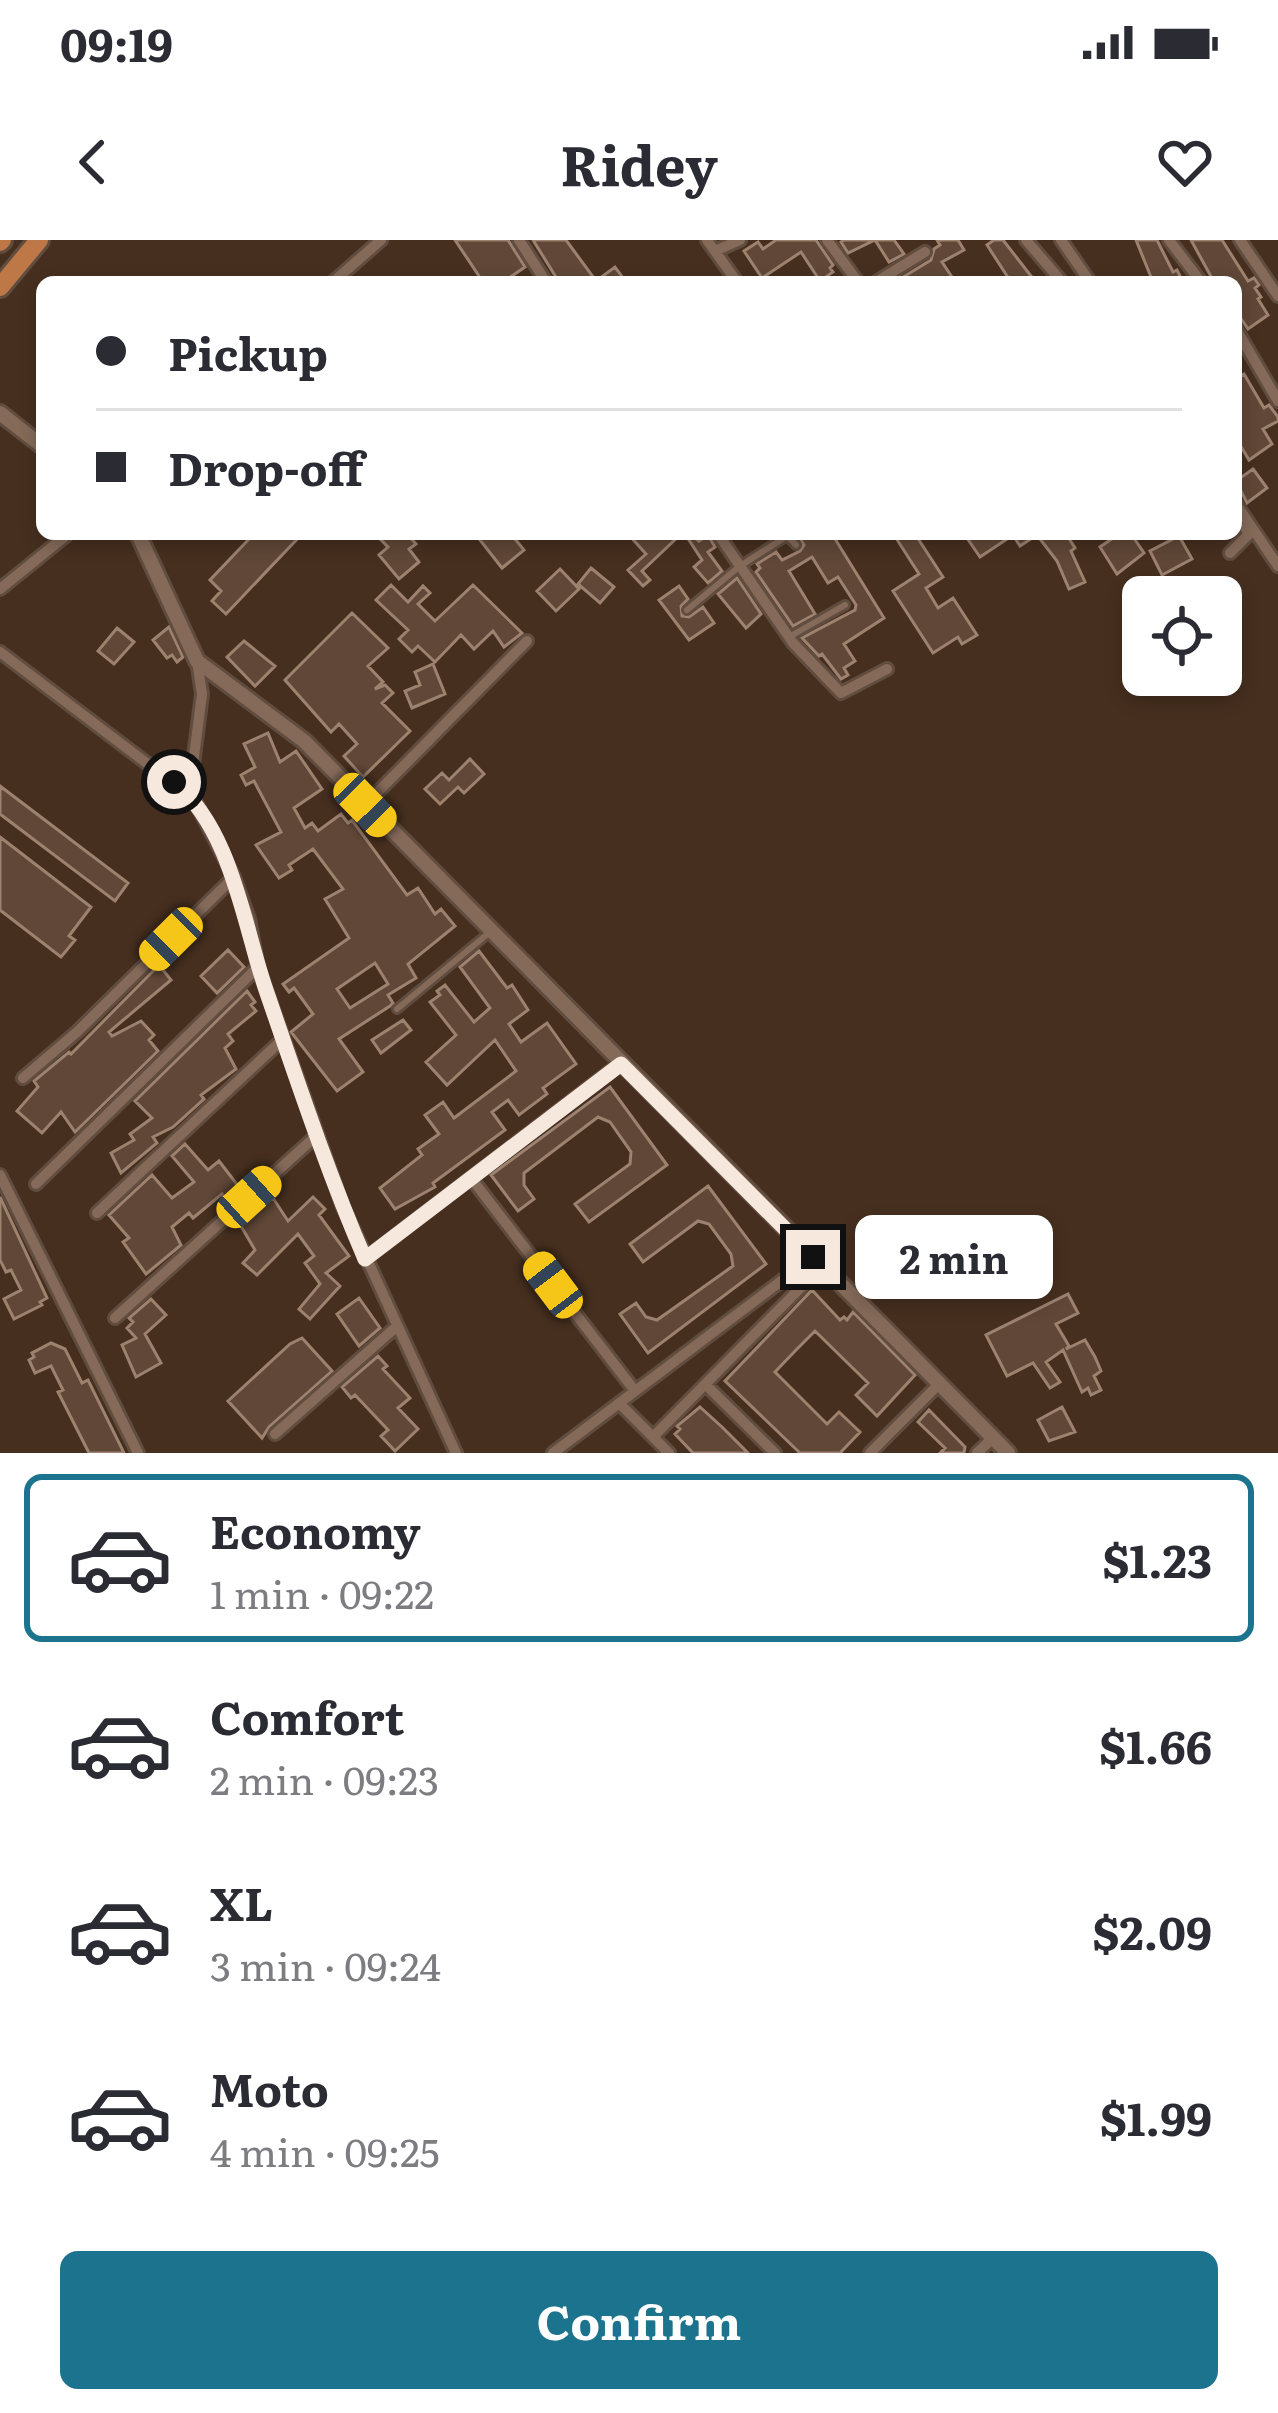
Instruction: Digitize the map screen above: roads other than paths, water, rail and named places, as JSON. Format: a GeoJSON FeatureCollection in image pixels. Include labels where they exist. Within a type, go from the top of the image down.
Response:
{"type":"FeatureCollection","features":[{"type":"Feature","properties":{"kind":"highway"},"geometry":{"type":"LineString","coordinates":[[0,287],[39,240]]}},
{"type":"Feature","properties":{"kind":"street"},"geometry":{"type":"LineString","coordinates":[[340,276],[382,240]]}},
{"type":"Feature","properties":{"kind":"street"},"geometry":{"type":"LineString","coordinates":[[519,240],[537,276]]}},
{"type":"Feature","properties":{"kind":"street"},"geometry":{"type":"LineString","coordinates":[[732,276],[711,246],[740,240]]}},
{"type":"Feature","properties":{"kind":"street"},"geometry":{"type":"LineString","coordinates":[[827,240],[854,276]]}},
{"type":"Feature","properties":{"kind":"street"},"geometry":{"type":"LineString","coordinates":[[1026,240],[1057,276]]}},
{"type":"Feature","properties":{"kind":"street"},"geometry":{"type":"LineString","coordinates":[[1061,240],[1086,276]]}},
{"type":"Feature","properties":{"kind":"street"},"geometry":{"type":"LineString","coordinates":[[1169,240],[1196,276]]}},
{"type":"Feature","properties":{"kind":"street"},"geometry":{"type":"LineString","coordinates":[[1240,240],[1278,296]]}},
{"type":"Feature","properties":{"kind":"street"},"geometry":{"type":"LineString","coordinates":[[886,276],[925,252]]}},
{"type":"Feature","properties":{"kind":"street"},"geometry":{"type":"LineString","coordinates":[[1242,339],[1278,401]]}},
{"type":"Feature","properties":{"kind":"street"},"geometry":{"type":"LineString","coordinates":[[0,413],[36,441]]}},
{"type":"Feature","properties":{"kind":"street"},"geometry":{"type":"LineString","coordinates":[[1242,513],[1278,566]]}},
{"type":"Feature","properties":{"kind":"street"},"geometry":{"type":"LineString","coordinates":[[1230,553],[1249,534],[1242,524]]}},
{"type":"Feature","properties":{"kind":"street"},"geometry":{"type":"LineString","coordinates":[[0,589],[61,540]]}},
{"type":"Feature","properties":{"kind":"street"},"geometry":{"type":"LineString","coordinates":[[141,540],[197,661],[202,694],[192,772],[194,799],[234,877],[258,967],[316,1136],[365,1259],[456,1453]]}},
{"type":"Feature","properties":{"kind":"street"},"geometry":{"type":"LineString","coordinates":[[722,540],[789,637],[841,693],[887,669]]}},
{"type":"Feature","properties":{"kind":"street"},"geometry":{"type":"LineString","coordinates":[[365,805],[527,641]]}},
{"type":"Feature","properties":{"kind":"street"},"geometry":{"type":"LineString","coordinates":[[0,652],[194,799]]}},
{"type":"Feature","properties":{"kind":"street"},"geometry":{"type":"LineString","coordinates":[[197,661],[304,741],[1008,1453]]}},
{"type":"Feature","properties":{"kind":"street"},"geometry":{"type":"LineString","coordinates":[[22,1078],[77,1032],[234,877]]}},
{"type":"Feature","properties":{"kind":"street"},"geometry":{"type":"LineString","coordinates":[[36,1184],[258,967]]}},
{"type":"Feature","properties":{"kind":"street"},"geometry":{"type":"LineString","coordinates":[[98,1214],[283,1039]]}},
{"type":"Feature","properties":{"kind":"street"},"geometry":{"type":"LineString","coordinates":[[365,1259],[621,1064]]}},
{"type":"Feature","properties":{"kind":"street"},"geometry":{"type":"LineString","coordinates":[[115,1318],[316,1136]]}},
{"type":"Feature","properties":{"kind":"street"},"geometry":{"type":"LineString","coordinates":[[0,1175],[138,1453]]}},
{"type":"Feature","properties":{"kind":"street"},"geometry":{"type":"LineString","coordinates":[[471,1178],[634,1391]]}},
{"type":"Feature","properties":{"kind":"street"},"geometry":{"type":"LineString","coordinates":[[653,1437],[818,1261]]}},
{"type":"Feature","properties":{"kind":"street"},"geometry":{"type":"LineString","coordinates":[[553,1453],[818,1261]]}},
{"type":"Feature","properties":{"kind":"street"},"geometry":{"type":"LineString","coordinates":[[275,1435],[397,1327]]}},
{"type":"Feature","properties":{"kind":"street"},"geometry":{"type":"LineString","coordinates":[[705,1384],[775,1453]]}},
{"type":"Feature","properties":{"kind":"street"},"geometry":{"type":"LineString","coordinates":[[870,1453],[939,1384]]}},
{"type":"Feature","properties":{"kind":"street"},"geometry":{"type":"LineString","coordinates":[[619,1403],[669,1453]]}},
{"type":"Feature","properties":{"kind":"street"},"geometry":{"type":"LineString","coordinates":[[977,1453],[993,1438]]}},
{"type":"Feature","properties":{"kind":"lane"},"geometry":{"type":"LineString","coordinates":[[687,610],[781,540]]}},
{"type":"Feature","properties":{"kind":"lane"},"geometry":{"type":"LineString","coordinates":[[791,540],[796,545]]}},
{"type":"Feature","properties":{"kind":"lane"},"geometry":{"type":"LineString","coordinates":[[789,637],[845,604]]}},
{"type":"Feature","properties":{"kind":"lane"},"geometry":{"type":"LineString","coordinates":[[397,1009],[490,932]]}}]}
